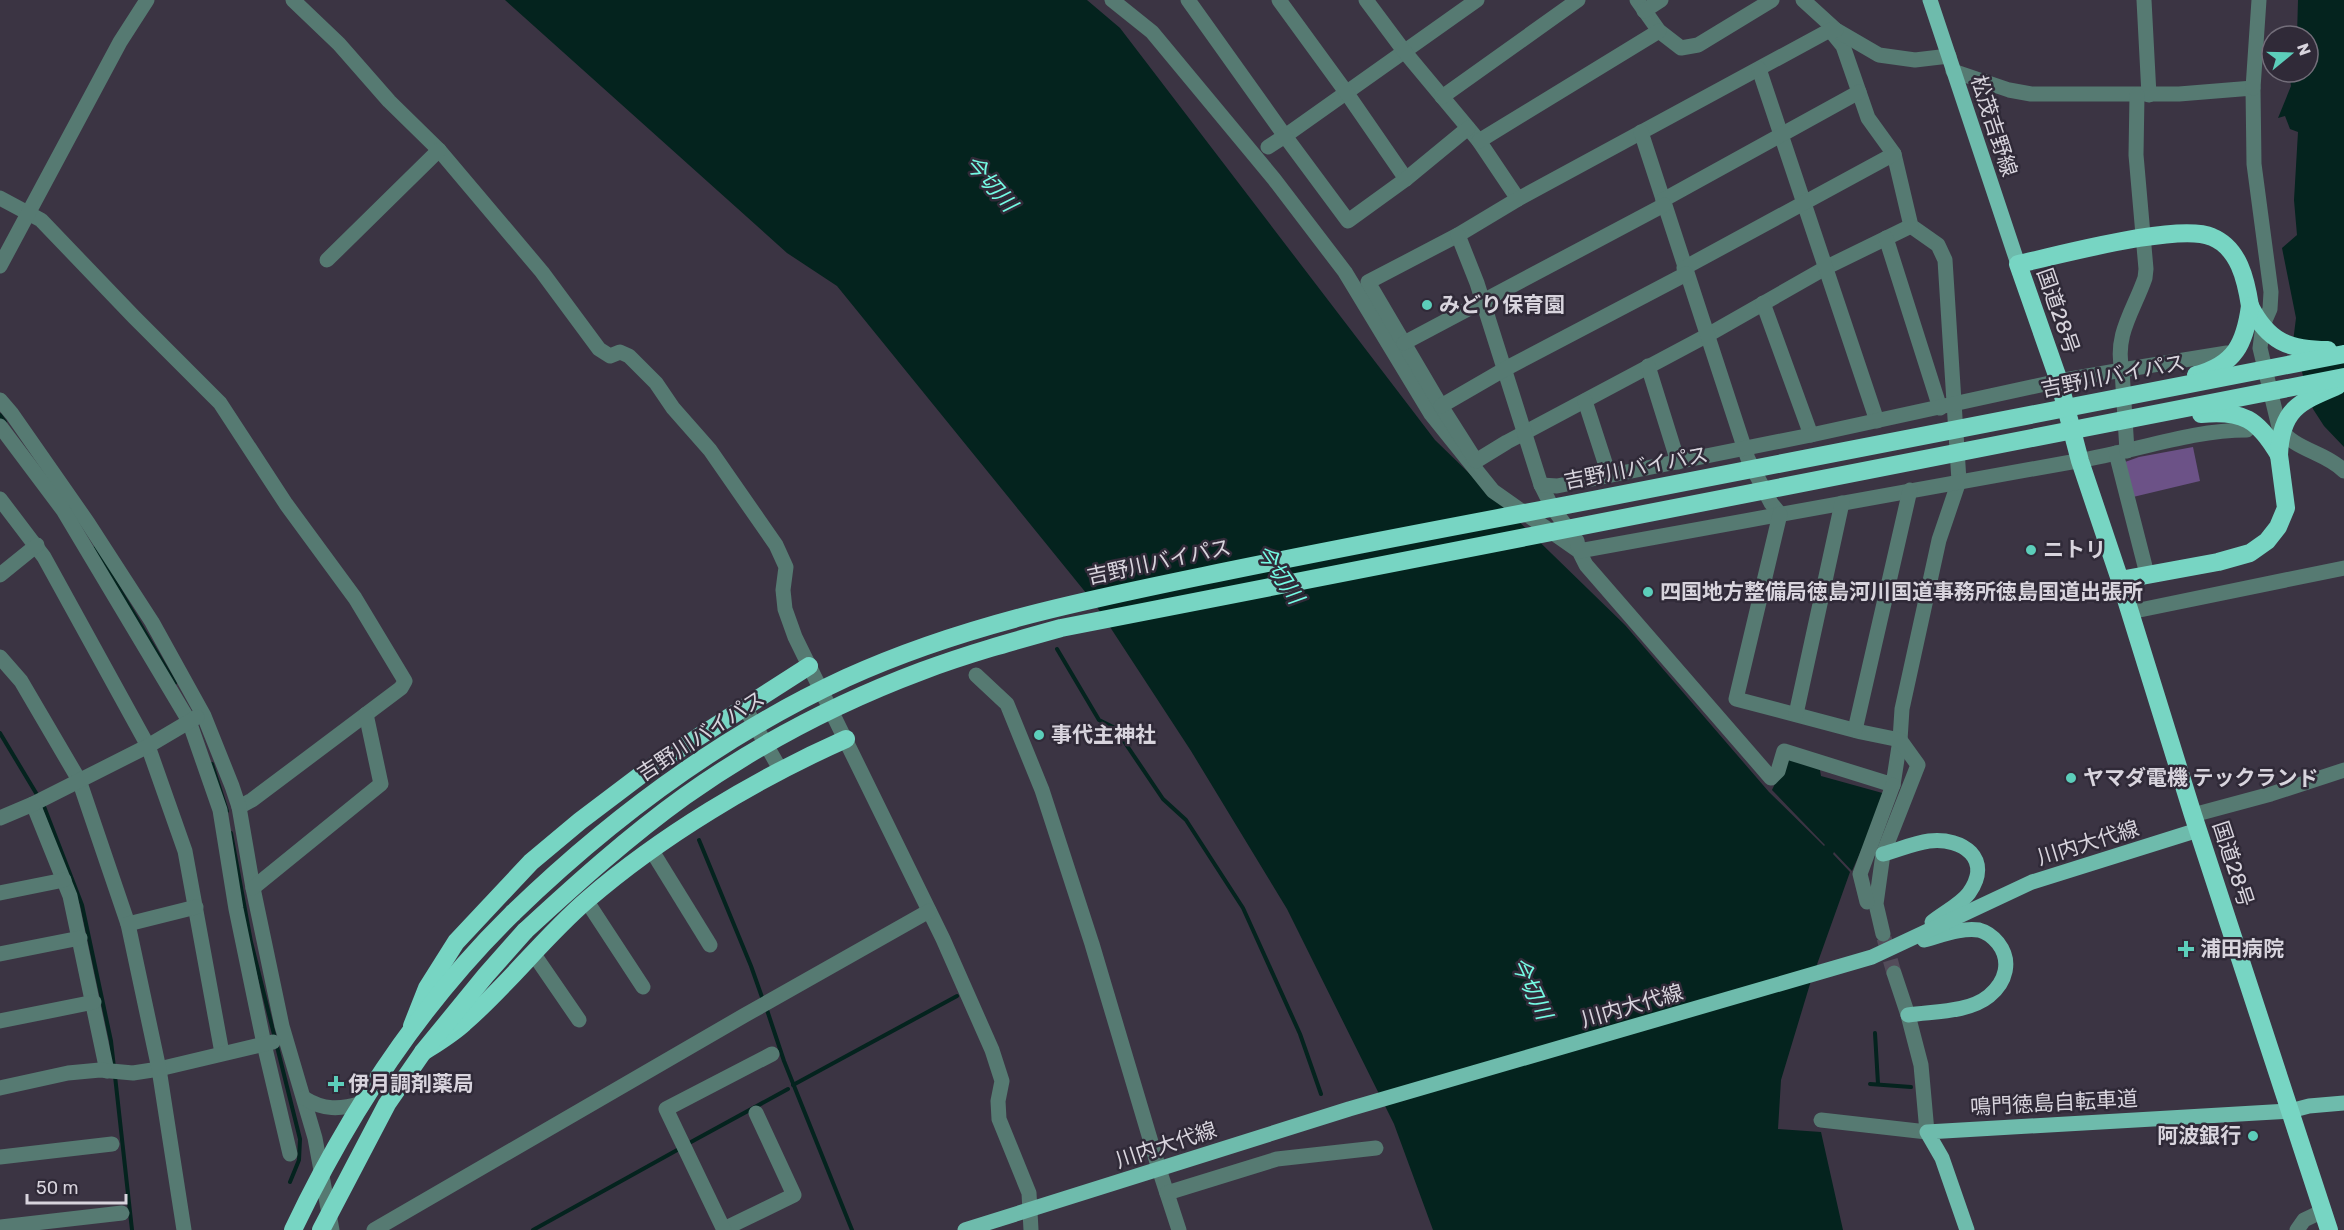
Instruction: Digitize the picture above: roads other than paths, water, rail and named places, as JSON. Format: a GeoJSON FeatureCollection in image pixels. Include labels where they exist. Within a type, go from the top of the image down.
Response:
{"type":"FeatureCollection","features":[{"type":"Feature","properties":{"kind":"highway"},"geometry":{"type":"LineString","coordinates":[[2018,264],[2143,237],[2180,233],[2211,236],[2226,246],[2242,268],[2250,306],[2259,324],[2271,336],[2293,347],[2344,352]]}},
{"type":"Feature","properties":{"kind":"highway","name":"国道28号"},"geometry":{"type":"LineString","coordinates":[[2018,264],[2059,381],[2080,461],[2329,1230]]}},
{"type":"Feature","properties":{"kind":"highway"},"geometry":{"type":"LineString","coordinates":[[2104,400],[2207,372],[2229,359],[2244,337],[2250,306]]}},
{"type":"Feature","properties":{"kind":"highway","name":"吉野川バイパス"},"geometry":{"type":"LineString","coordinates":[[293,1230],[321,1171],[361,1103],[412,1026],[456,972],[513,913],[607,827],[678,774],[728,741],[849,677],[914,650],[1055,606],[2344,352]]}},
{"type":"Feature","properties":{"kind":"highway","name":"吉野川バイパス"},"geometry":{"type":"LineString","coordinates":[[321,1230],[330,1221],[387,1104],[423,1052],[525,931],[621,846],[686,796],[747,757],[859,697],[922,671],[990,648],[1061,628],[2344,377]]}},
{"type":"Feature","properties":{"kind":"highway"},"geometry":{"type":"LineString","coordinates":[[2120,580],[2218,562],[2250,553],[2267,541],[2278,526],[2286,508],[2280,434],[2294,409],[2306,399],[2344,383]]}},
{"type":"Feature","properties":{"kind":"highway"},"geometry":{"type":"LineString","coordinates":[[2110,422],[2221,412],[2236,414],[2259,425],[2269,437],[2281,459]]}},
{"type":"Feature","properties":{"kind":"highway"},"geometry":{"type":"LineString","coordinates":[[412,1026],[427,988],[456,942],[531,862],[580,821],[650,768],[809,666]]}},
{"type":"Feature","properties":{"kind":"highway"},"geometry":{"type":"LineString","coordinates":[[423,1052],[464,1024],[586,900],[652,851],[678,832],[780,769],[846,739]]}},
{"type":"Feature","properties":{"kind":"main road","name":"松茂吉野線"},"geometry":{"type":"LineString","coordinates":[[1930,0],[2018,264]]}},
{"type":"Feature","properties":{"kind":"main road","name":"川内大代線"},"geometry":{"type":"LineString","coordinates":[[965,1230],[1367,1104],[1825,972],[1900,945],[2032,882],[2195,822]]}},
{"type":"Feature","properties":{"kind":"main road"},"geometry":{"type":"LineString","coordinates":[[1883,854],[1929,841],[1951,841],[1964,845],[1973,855],[1978,866],[1976,881],[1968,895],[1900,945]]}},
{"type":"Feature","properties":{"kind":"main road"},"geometry":{"type":"LineString","coordinates":[[1900,945],[1979,930],[1992,936],[1998,943],[2003,950],[2007,965],[2002,982],[1988,997],[1968,1007],[1908,1015]]}},
{"type":"Feature","properties":{"kind":"main road"},"geometry":{"type":"LineString","coordinates":[[2290,1110],[2344,1103]]}},
{"type":"Feature","properties":{"kind":"main road","name":"鳴門徳島自転車道"},"geometry":{"type":"LineString","coordinates":[[1927,1132],[2290,1110]]}},
{"type":"Feature","properties":{"kind":"main road"},"geometry":{"type":"LineString","coordinates":[[1927,1132],[1942,1158],[1967,1230]]}},
{"type":"Feature","properties":{"kind":"street"},"geometry":{"type":"LineString","coordinates":[[0,266],[120,42],[147,0]]}},
{"type":"Feature","properties":{"kind":"street"},"geometry":{"type":"LineString","coordinates":[[293,0],[339,44],[381,93],[439,150],[542,272],[599,349],[610,356],[620,352],[629,356],[656,383],[673,408],[710,450],[738,494],[757,516],[776,545],[786,567],[783,590],[785,609],[809,666],[929,911],[992,1050],[1002,1081],[998,1101],[999,1119],[1029,1193],[1031,1230]]}},
{"type":"Feature","properties":{"kind":"street"},"geometry":{"type":"LineString","coordinates":[[1112,0],[1152,32],[1274,179],[1345,272],[1431,414],[1493,491],[1579,551],[2080,461],[2216,432],[2247,430]]}},
{"type":"Feature","properties":{"kind":"street"},"geometry":{"type":"LineString","coordinates":[[1188,0],[1348,221],[1406,179],[1468,128]]}},
{"type":"Feature","properties":{"kind":"street"},"geometry":{"type":"LineString","coordinates":[[1279,0],[1406,179]]}},
{"type":"Feature","properties":{"kind":"street"},"geometry":{"type":"LineString","coordinates":[[1366,0],[1404,51],[1479,141],[1518,199]]}},
{"type":"Feature","properties":{"kind":"street"},"geometry":{"type":"LineString","coordinates":[[1268,147],[1477,0]]}},
{"type":"Feature","properties":{"kind":"street"},"geometry":{"type":"LineString","coordinates":[[1442,97],[1578,0]]}},
{"type":"Feature","properties":{"kind":"street"},"geometry":{"type":"LineString","coordinates":[[1661,0],[1641,5],[1659,31],[1681,48],[1698,45],[1748,6],[1772,0]]}},
{"type":"Feature","properties":{"kind":"street"},"geometry":{"type":"LineString","coordinates":[[1803,0],[1833,30],[1843,46],[1868,118],[1894,154],[1911,226],[1938,245],[1945,260],[1948,406],[1959,481],[1939,540],[1902,709],[1893,784],[1860,874],[1868,902]]}},
{"type":"Feature","properties":{"kind":"street"},"geometry":{"type":"LineString","coordinates":[[2144,0],[2143,95],[2136,155],[2145,278],[2122,333],[2119,357],[2122,370],[2122,452],[2147,574]]}},
{"type":"Feature","properties":{"kind":"street"},"geometry":{"type":"LineString","coordinates":[[2259,0],[2253,88],[2254,164],[2271,292],[2270,309],[2263,325],[2260,348],[2282,432],[2304,448],[2344,471]]}},
{"type":"Feature","properties":{"kind":"street"},"geometry":{"type":"LineString","coordinates":[[1833,30],[1879,55],[1951,63],[2009,90],[2031,94],[2143,95],[2253,88]]}},
{"type":"Feature","properties":{"kind":"street"},"geometry":{"type":"LineString","coordinates":[[1833,30],[1641,132],[1518,199],[1458,235],[1368,282],[1476,462],[1827,267],[1911,226]]}},
{"type":"Feature","properties":{"kind":"street"},"geometry":{"type":"LineString","coordinates":[[1479,141],[1659,31]]}},
{"type":"Feature","properties":{"kind":"street"},"geometry":{"type":"LineString","coordinates":[[1759,69],[1827,267],[1876,422]]}},
{"type":"Feature","properties":{"kind":"street"},"geometry":{"type":"LineString","coordinates":[[1404,343],[1483,303],[1859,92]]}},
{"type":"Feature","properties":{"kind":"street"},"geometry":{"type":"LineString","coordinates":[[1641,132],[1744,449],[1771,503],[1780,514]]}},
{"type":"Feature","properties":{"kind":"street"},"geometry":{"type":"LineString","coordinates":[[327,261],[439,150]]}},
{"type":"Feature","properties":{"kind":"street"},"geometry":{"type":"LineString","coordinates":[[1441,406],[1894,154]]}},
{"type":"Feature","properties":{"kind":"street"},"geometry":{"type":"LineString","coordinates":[[0,198],[41,220],[220,403],[286,504],[355,598],[405,681],[401,688],[252,800],[239,807]]}},
{"type":"Feature","properties":{"kind":"street"},"geometry":{"type":"LineString","coordinates":[[1458,235],[1505,369],[1541,485],[1552,507],[1577,541],[1586,565],[1771,778],[1778,771],[1784,751],[1893,784]]}},
{"type":"Feature","properties":{"kind":"street"},"geometry":{"type":"LineString","coordinates":[[1886,238],[1948,406]]}},
{"type":"Feature","properties":{"kind":"street"},"geometry":{"type":"LineString","coordinates":[[1763,303],[1811,435]]}},
{"type":"Feature","properties":{"kind":"street"},"geometry":{"type":"LineString","coordinates":[[1541,485],[1557,486],[1744,449],[2059,381],[2227,353]]}},
{"type":"Feature","properties":{"kind":"street"},"geometry":{"type":"LineString","coordinates":[[1648,366],[1678,462]]}},
{"type":"Feature","properties":{"kind":"street"},"geometry":{"type":"LineString","coordinates":[[1585,401],[1609,475]]}},
{"type":"Feature","properties":{"kind":"street"},"geometry":{"type":"LineString","coordinates":[[2,407],[88,523],[152,622],[239,807],[254,888],[290,1154]]}},
{"type":"Feature","properties":{"kind":"street"},"geometry":{"type":"LineString","coordinates":[[0,426],[63,510],[196,718],[220,810],[236,909],[275,1042],[304,1098],[330,1221]]}},
{"type":"Feature","properties":{"kind":"street"},"geometry":{"type":"LineString","coordinates":[[1855,730],[1910,490]]}},
{"type":"Feature","properties":{"kind":"street"},"geometry":{"type":"LineString","coordinates":[[0,499],[37,545],[148,746],[181,834],[222,1053]]}},
{"type":"Feature","properties":{"kind":"street"},"geometry":{"type":"LineString","coordinates":[[1796,714],[1842,503]]}},
{"type":"Feature","properties":{"kind":"street"},"geometry":{"type":"LineString","coordinates":[[1780,514],[1737,699],[1900,740],[1918,765],[1883,854],[1876,904],[1882,934]]}},
{"type":"Feature","properties":{"kind":"street"},"geometry":{"type":"LineString","coordinates":[[0,575],[37,545]]}},
{"type":"Feature","properties":{"kind":"street"},"geometry":{"type":"LineString","coordinates":[[2130,612],[2344,568]]}},
{"type":"Feature","properties":{"kind":"street"},"geometry":{"type":"LineString","coordinates":[[0,657],[21,681],[79,780],[128,924],[159,1069],[184,1230]]}},
{"type":"Feature","properties":{"kind":"street"},"geometry":{"type":"LineString","coordinates":[[976,675],[1007,704],[1041,790],[1092,944],[1179,1230]]}},
{"type":"Feature","properties":{"kind":"street"},"geometry":{"type":"LineString","coordinates":[[744,706],[780,769]]}},
{"type":"Feature","properties":{"kind":"street"},"geometry":{"type":"LineString","coordinates":[[254,888],[381,784],[366,714]]}},
{"type":"Feature","properties":{"kind":"street"},"geometry":{"type":"LineString","coordinates":[[0,818],[148,746],[196,718]]}},
{"type":"Feature","properties":{"kind":"street"},"geometry":{"type":"LineString","coordinates":[[2195,822],[2344,770]]}},
{"type":"Feature","properties":{"kind":"street"},"geometry":{"type":"LineString","coordinates":[[38,801],[70,896],[112,1071]]}},
{"type":"Feature","properties":{"kind":"street"},"geometry":{"type":"LineString","coordinates":[[652,851],[710,945]]}},
{"type":"Feature","properties":{"kind":"street"},"geometry":{"type":"LineString","coordinates":[[0,893],[64,880]]}},
{"type":"Feature","properties":{"kind":"street"},"geometry":{"type":"LineString","coordinates":[[586,900],[643,987]]}},
{"type":"Feature","properties":{"kind":"street"},"geometry":{"type":"LineString","coordinates":[[128,924],[196,907]]}},
{"type":"Feature","properties":{"kind":"street"},"geometry":{"type":"LineString","coordinates":[[374,1230],[929,911]]}},
{"type":"Feature","properties":{"kind":"street"},"geometry":{"type":"LineString","coordinates":[[0,954],[80,938]]}},
{"type":"Feature","properties":{"kind":"street"},"geometry":{"type":"LineString","coordinates":[[533,953],[579,1020]]}},
{"type":"Feature","properties":{"kind":"street"},"geometry":{"type":"LineString","coordinates":[[1821,1120],[1927,1132],[1921,1065],[1894,973]]}},
{"type":"Feature","properties":{"kind":"street"},"geometry":{"type":"LineString","coordinates":[[0,1021],[94,1002]]}},
{"type":"Feature","properties":{"kind":"street"},"geometry":{"type":"LineString","coordinates":[[0,1088],[68,1073],[112,1071],[133,1073],[159,1069],[275,1042]]}},
{"type":"Feature","properties":{"kind":"street"},"geometry":{"type":"LineString","coordinates":[[756,1113],[794,1195],[724,1229],[666,1109],[772,1054]]}},
{"type":"Feature","properties":{"kind":"street"},"geometry":{"type":"LineString","coordinates":[[304,1098],[322,1107],[345,1109],[361,1103]]}},
{"type":"Feature","properties":{"kind":"street"},"geometry":{"type":"LineString","coordinates":[[0,1157],[112,1144]]}},
{"type":"Feature","properties":{"kind":"street"},"geometry":{"type":"LineString","coordinates":[[1167,1193],[1277,1159],[1376,1148]]}},
{"type":"Feature","properties":{"kind":"street"},"geometry":{"type":"LineString","coordinates":[[2297,1230],[2304,1220],[2323,1211]]}},
{"type":"Feature","properties":{"kind":"street"},"geometry":{"type":"LineString","coordinates":[[0,1227],[122,1213]]}},
{"type":"Feature","properties":{"kind":"water","name":"今切川"},"geometry":{"type":"Polygon","coordinates":[[[505,0],[1087,0],[1120,28],[1435,440],[1625,625],[1769,792],[1824,846],[1772,790],[1788,756],[1819,765],[1821,776],[1886,794],[1852,871],[1834,852],[1833,854],[1850,872],[1810,984],[1781,1080],[1778,1129],[1821,1132],[1843,1230],[1433,1230],[1394,1124],[1287,909],[1191,751],[1095,604],[837,286],[787,253],[505,0]]]}},
{"type":"Feature","properties":{"kind":"water"},"geometry":{"type":"Polygon","coordinates":[[[2298,0],[2344,0],[2344,447],[2324,426],[2313,409],[2293,342],[2296,318],[2282,248],[2297,235],[2294,200],[2298,132],[2290,129],[2285,116],[2278,118],[2291,84],[2320,84],[2320,24],[2297,24],[2298,0]]]}},
{"type":"Feature","properties":{"kind":"waterway"},"geometry":{"type":"LineString","coordinates":[[0,415],[5,422]]}},
{"type":"Feature","properties":{"kind":"waterway"},"geometry":{"type":"LineString","coordinates":[[95,548],[175,683]]}},
{"type":"Feature","properties":{"kind":"waterway"},"geometry":{"type":"LineString","coordinates":[[1057,649],[1099,720],[1115,728],[1163,799],[1186,820],[1243,908],[1300,1034],[1321,1094]]}},
{"type":"Feature","properties":{"kind":"waterway"},"geometry":{"type":"LineString","coordinates":[[0,733],[39,798]]}},
{"type":"Feature","properties":{"kind":"waterway"},"geometry":{"type":"LineString","coordinates":[[212,764],[227,811]]}},
{"type":"Feature","properties":{"kind":"waterway"},"geometry":{"type":"LineString","coordinates":[[43,804],[82,905],[111,1041],[114,1068]]}},
{"type":"Feature","properties":{"kind":"waterway"},"geometry":{"type":"LineString","coordinates":[[231,833],[251,942],[300,1139],[299,1160],[290,1182]]}},
{"type":"Feature","properties":{"kind":"waterway"},"geometry":{"type":"LineString","coordinates":[[699,840],[763,1000]]}},
{"type":"Feature","properties":{"kind":"waterway"},"geometry":{"type":"LineString","coordinates":[[793,1085],[957,996]]}},
{"type":"Feature","properties":{"kind":"waterway"},"geometry":{"type":"LineString","coordinates":[[766,1007],[784,1061],[852,1230]]}},
{"type":"Feature","properties":{"kind":"waterway"},"geometry":{"type":"LineString","coordinates":[[1875,1033],[1878,1084]]}},
{"type":"Feature","properties":{"kind":"waterway"},"geometry":{"type":"LineString","coordinates":[[115,1076],[132,1230]]}},
{"type":"Feature","properties":{"kind":"waterway"},"geometry":{"type":"LineString","coordinates":[[1870,1084],[1911,1087]]}},
{"type":"Feature","properties":{"kind":"waterway"},"geometry":{"type":"LineString","coordinates":[[691,1142],[788,1089]]}},
{"type":"Feature","properties":{"kind":"waterway"},"geometry":{"type":"LineString","coordinates":[[533,1230],[679,1149]]}},
{"type":"Feature","properties":{"kind":"tunnel"},"geometry":{"type":"LineString","coordinates":[[1884,938],[1894,973]]}},
{"type":"Feature","properties":{"kind":"place","name":"みどり保育園"},"geometry":{"type":"Point","coordinates":[1427,305]}},
{"type":"Feature","properties":{"kind":"place","name":"ニトリ"},"geometry":{"type":"Point","coordinates":[2031,550]}},
{"type":"Feature","properties":{"kind":"place","name":"四国地方整備局徳島河川国道事務所徳島国道出張所"},"geometry":{"type":"Point","coordinates":[1648,592]}},
{"type":"Feature","properties":{"kind":"place","name":"事代主神社"},"geometry":{"type":"Point","coordinates":[1039,735]}},
{"type":"Feature","properties":{"kind":"place","name":"ヤマダ電機 テックランド"},"geometry":{"type":"Point","coordinates":[2071,778]}},
{"type":"Feature","properties":{"kind":"place","name":"浦田病院"},"geometry":{"type":"Point","coordinates":[2186,949]}},
{"type":"Feature","properties":{"kind":"place","name":"伊月調剤薬局"},"geometry":{"type":"Point","coordinates":[336,1084]}},
{"type":"Feature","properties":{"kind":"place","name":"阿波銀行"},"geometry":{"type":"Point","coordinates":[2253,1136]}}]}
